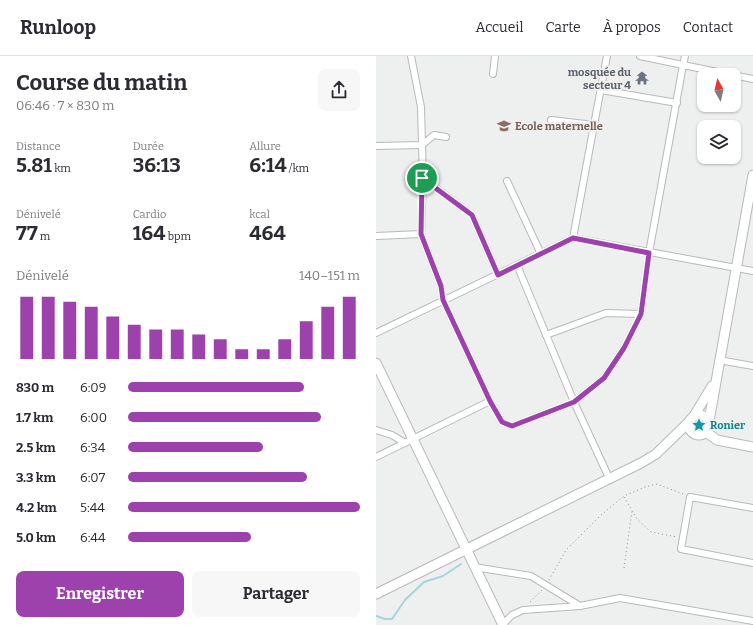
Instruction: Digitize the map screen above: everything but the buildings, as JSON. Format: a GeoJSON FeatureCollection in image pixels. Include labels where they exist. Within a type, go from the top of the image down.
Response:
{"type":"FeatureCollection","features":[{"type":"Feature","properties":{"kind":"street"},"geometry":{"type":"LineString","coordinates":[[412,56],[421,107],[421,234],[441,286],[443,300],[490,401],[502,422],[512,426],[574,402],[604,378],[624,348],[641,314],[649,253],[685,56]]}},
{"type":"Feature","properties":{"kind":"street"},"geometry":{"type":"LineString","coordinates":[[493,74],[495,56]]}},
{"type":"Feature","properties":{"kind":"street"},"geometry":{"type":"LineString","coordinates":[[573,238],[607,56]]}},
{"type":"Feature","properties":{"kind":"street"},"geometry":{"type":"LineString","coordinates":[[640,56],[753,79]]}},
{"type":"Feature","properties":{"kind":"street"},"geometry":{"type":"LineString","coordinates":[[601,90],[677,103]]}},
{"type":"Feature","properties":{"kind":"street"},"geometry":{"type":"LineString","coordinates":[[551,120],[594,125]]}},
{"type":"Feature","properties":{"kind":"street"},"geometry":{"type":"LineString","coordinates":[[376,146],[422,145],[434,136],[446,136]]}},
{"type":"Feature","properties":{"kind":"street"},"geometry":{"type":"LineString","coordinates":[[670,440],[694,433],[698,435],[706,432],[710,425],[709,421],[715,382],[736,268],[751,199],[753,175]]}},
{"type":"Feature","properties":{"kind":"street"},"geometry":{"type":"LineString","coordinates":[[422,178],[472,215],[498,275]]}},
{"type":"Feature","properties":{"kind":"street"},"geometry":{"type":"LineString","coordinates":[[507,181],[541,254]]}},
{"type":"Feature","properties":{"kind":"street"},"geometry":{"type":"LineString","coordinates":[[376,236],[421,234]]}},
{"type":"Feature","properties":{"kind":"street"},"geometry":{"type":"LineString","coordinates":[[376,333],[573,238],[753,271]]}},
{"type":"Feature","properties":{"kind":"street"},"geometry":{"type":"LineString","coordinates":[[517,265],[574,402],[610,480]]}},
{"type":"Feature","properties":{"kind":"street"},"geometry":{"type":"LineString","coordinates":[[546,335],[606,313],[641,314]]}},
{"type":"Feature","properties":{"kind":"street"},"geometry":{"type":"LineString","coordinates":[[719,360],[753,366]]}},
{"type":"Feature","properties":{"kind":"street"},"geometry":{"type":"LineString","coordinates":[[376,364],[409,441],[503,624],[512,615],[523,610],[580,606],[620,598],[753,621]]}},
{"type":"Feature","properties":{"kind":"street"},"geometry":{"type":"LineString","coordinates":[[694,433],[690,428],[692,419],[715,382]]}},
{"type":"Feature","properties":{"kind":"street"},"geometry":{"type":"LineString","coordinates":[[376,457],[490,401]]}},
{"type":"Feature","properties":{"kind":"street"},"geometry":{"type":"LineString","coordinates":[[376,594],[642,463],[656,454],[698,415],[704,416],[709,421]]}},
{"type":"Feature","properties":{"kind":"street"},"geometry":{"type":"LineString","coordinates":[[376,430],[392,434],[409,441]]}},
{"type":"Feature","properties":{"kind":"street"},"geometry":{"type":"LineString","coordinates":[[706,432],[716,440],[753,447]]}},
{"type":"Feature","properties":{"kind":"street"},"geometry":{"type":"LineString","coordinates":[[753,508],[690,497],[681,549],[753,563]]}},
{"type":"Feature","properties":{"kind":"street"},"geometry":{"type":"LineString","coordinates":[[474,567],[531,576],[580,606]]}},
{"type":"Feature","properties":{"kind":"path"},"geometry":{"type":"LineString","coordinates":[[523,610],[546,586],[566,550],[600,516],[624,496],[645,487],[657,484],[690,497]]}},
{"type":"Feature","properties":{"kind":"path"},"geometry":{"type":"LineString","coordinates":[[624,496],[638,519],[651,532],[683,538]]}},
{"type":"Feature","properties":{"kind":"path"},"geometry":{"type":"LineString","coordinates":[[624,568],[632,510]]}},
{"type":"Feature","properties":{"kind":"waterway"},"geometry":{"type":"LineString","coordinates":[[376,616],[385,619],[392,619],[405,600],[424,582],[443,576],[461,564]]}},
{"type":"Feature","properties":{"kind":"place","name":"mosquée du secteur 4"},"geometry":{"type":"Point","coordinates":[642,78]}},
{"type":"Feature","properties":{"kind":"place","name":"Ecole maternelle"},"geometry":{"type":"Point","coordinates":[504,126]}},
{"type":"Feature","properties":{"kind":"place","name":"Ronier"},"geometry":{"type":"Point","coordinates":[699,425]}},
{"type":"Feature","properties":{"kind":"route"},"geometry":{"type":"LineString","coordinates":[[422,178],[472,215],[498,275],[573,238],[649,253],[641,314],[624,348],[604,378],[574,402],[512,426],[502,422],[490,401],[443,300],[441,286],[421,234],[422,178]]}}]}
